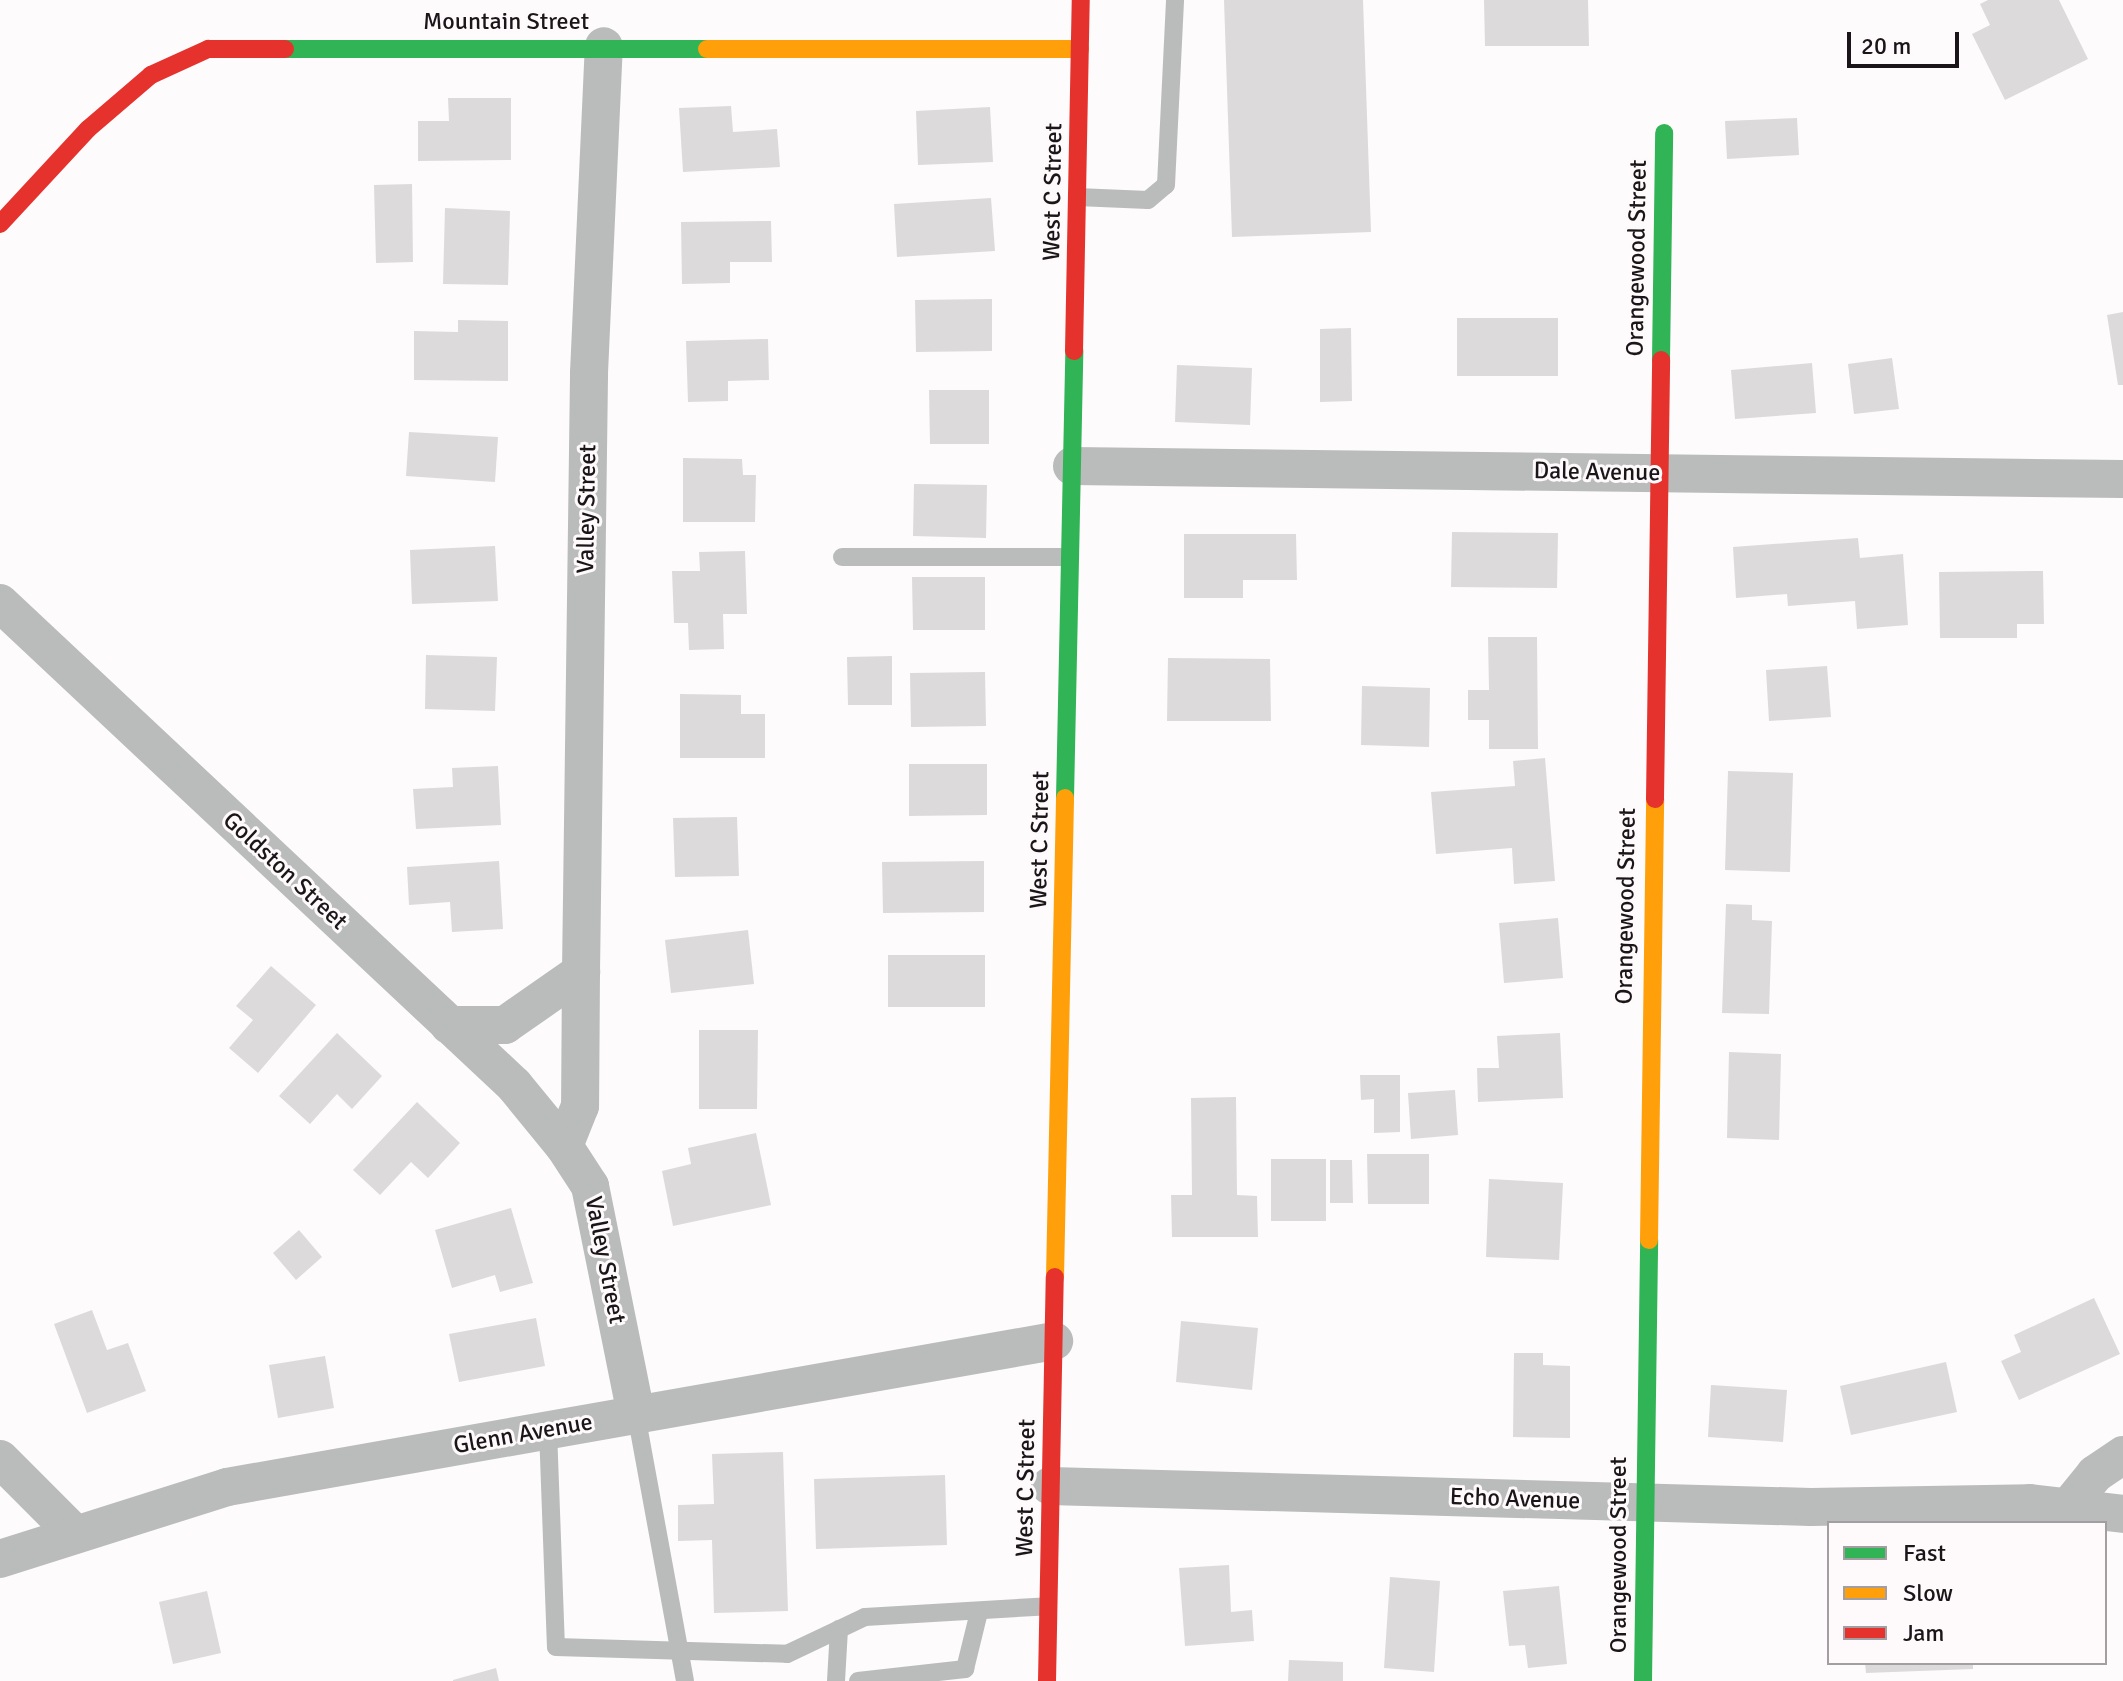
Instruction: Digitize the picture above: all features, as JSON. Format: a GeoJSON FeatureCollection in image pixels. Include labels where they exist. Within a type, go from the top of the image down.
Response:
{"type":"FeatureCollection","features":[{"type":"Feature","properties":{"kind":"street","name":"West C Street"},"geometry":{"type":"LineString","coordinates":[[1047,1681],[1081,0]]}},
{"type":"Feature","properties":{"kind":"street","name":"Mountain Street"},"geometry":{"type":"LineString","coordinates":[[0,224],[88,129],[151,75],[208,49],[604,46],[1080,49]]}},
{"type":"Feature","properties":{"kind":"street","name":"Valley Street"},"geometry":{"type":"LineString","coordinates":[[604,46],[589,373],[580,1106],[564,1146],[590,1186],[636,1414]]}},
{"type":"Feature","properties":{"kind":"street","name":"Orangewood Street"},"geometry":{"type":"LineString","coordinates":[[1643,1681],[1655,473],[1664,133]]}},
{"type":"Feature","properties":{"kind":"street","name":"Dale Avenue"},"geometry":{"type":"LineString","coordinates":[[1072,466],[2123,479]]}},
{"type":"Feature","properties":{"kind":"street","name":"Goldston Street"},"geometry":{"type":"LineString","coordinates":[[0,603],[514,1085],[564,1146]]}},
{"type":"Feature","properties":{"kind":"street"},"geometry":{"type":"LineString","coordinates":[[449,1025],[505,1025],[581,972]]}},
{"type":"Feature","properties":{"kind":"street","name":"Glenn Avenue"},"geometry":{"type":"LineString","coordinates":[[0,1559],[72,1531],[227,1487],[1054,1341]]}},
{"type":"Feature","properties":{"kind":"street"},"geometry":{"type":"LineString","coordinates":[[2070,1505],[2123,1455]]}},
{"type":"Feature","properties":{"kind":"street"},"geometry":{"type":"LineString","coordinates":[[0,1459],[72,1531]]}},
{"type":"Feature","properties":{"kind":"street","name":"Echo Avenue"},"geometry":{"type":"LineString","coordinates":[[1050,1486],[1643,1503],[2070,1505],[2123,1514]]}},
{"type":"Feature","properties":{"kind":"lane"},"geometry":{"type":"LineString","coordinates":[[1077,197],[1148,200],[1166,185],[1175,0]]}},
{"type":"Feature","properties":{"kind":"lane"},"geometry":{"type":"LineString","coordinates":[[842,557],[1070,557]]}},
{"type":"Feature","properties":{"kind":"lane"},"geometry":{"type":"LineString","coordinates":[[636,1414],[651,1480],[685,1681]]}},
{"type":"Feature","properties":{"kind":"lane"},"geometry":{"type":"LineString","coordinates":[[548,1430],[556,1647],[787,1654],[865,1617],[1048,1606]]}},
{"type":"Feature","properties":{"kind":"lane"},"geometry":{"type":"LineString","coordinates":[[858,1681],[965,1669],[979,1612]]}},
{"type":"Feature","properties":{"kind":"lane"},"geometry":{"type":"LineString","coordinates":[[836,1681],[839,1629]]}},
{"type":"Feature","properties":{"kind":"building"},"geometry":{"type":"Polygon","coordinates":[[[1224,0],[1363,0],[1371,232],[1232,237],[1224,0]]]}},
{"type":"Feature","properties":{"kind":"building"},"geometry":{"type":"Polygon","coordinates":[[[1484,0],[1588,0],[1589,46],[1485,46],[1484,0]]]}},
{"type":"Feature","properties":{"kind":"building"},"geometry":{"type":"Polygon","coordinates":[[[1988,0],[2059,0],[2088,59],[2005,100],[1972,34],[1990,25],[1980,4],[1988,0]]]}},
{"type":"Feature","properties":{"kind":"building"},"geometry":{"type":"Polygon","coordinates":[[[448,98],[511,98],[511,160],[418,161],[418,121],[449,121],[448,98]]]}},
{"type":"Feature","properties":{"kind":"building"},"geometry":{"type":"Polygon","coordinates":[[[731,106],[733,132],[777,129],[780,167],[683,172],[679,108],[731,106]]]}},
{"type":"Feature","properties":{"kind":"building"},"geometry":{"type":"Polygon","coordinates":[[[990,107],[993,162],[918,165],[916,111],[990,107]]]}},
{"type":"Feature","properties":{"kind":"building"},"geometry":{"type":"Polygon","coordinates":[[[1797,118],[1799,155],[1727,159],[1725,121],[1797,118]]]}},
{"type":"Feature","properties":{"kind":"building"},"geometry":{"type":"Polygon","coordinates":[[[412,184],[413,262],[376,263],[374,185],[412,184]]]}},
{"type":"Feature","properties":{"kind":"building"},"geometry":{"type":"Polygon","coordinates":[[[991,198],[995,251],[897,257],[894,204],[991,198]]]}},
{"type":"Feature","properties":{"kind":"building"},"geometry":{"type":"Polygon","coordinates":[[[445,208],[510,211],[508,285],[443,284],[445,208]]]}},
{"type":"Feature","properties":{"kind":"building"},"geometry":{"type":"Polygon","coordinates":[[[771,221],[772,262],[730,262],[730,283],[682,284],[681,222],[771,221]]]}},
{"type":"Feature","properties":{"kind":"building"},"geometry":{"type":"Polygon","coordinates":[[[992,299],[992,351],[916,352],[915,300],[992,299]]]}},
{"type":"Feature","properties":{"kind":"building"},"geometry":{"type":"Polygon","coordinates":[[[2123,312],[2123,385],[2118,385],[2107,315],[2123,312]]]}},
{"type":"Feature","properties":{"kind":"building"},"geometry":{"type":"Polygon","coordinates":[[[1457,318],[1558,318],[1558,376],[1457,376],[1457,318]]]}},
{"type":"Feature","properties":{"kind":"building"},"geometry":{"type":"Polygon","coordinates":[[[458,320],[508,321],[508,381],[414,380],[414,331],[458,332],[458,320]]]}},
{"type":"Feature","properties":{"kind":"building"},"geometry":{"type":"Polygon","coordinates":[[[1351,328],[1352,401],[1320,402],[1320,329],[1351,328]]]}},
{"type":"Feature","properties":{"kind":"building"},"geometry":{"type":"Polygon","coordinates":[[[768,339],[769,380],[728,381],[728,401],[688,402],[686,341],[768,339]]]}},
{"type":"Feature","properties":{"kind":"building"},"geometry":{"type":"Polygon","coordinates":[[[1892,358],[1899,409],[1854,414],[1848,364],[1892,358]]]}},
{"type":"Feature","properties":{"kind":"building"},"geometry":{"type":"Polygon","coordinates":[[[1812,363],[1816,413],[1735,419],[1731,370],[1812,363]]]}},
{"type":"Feature","properties":{"kind":"building"},"geometry":{"type":"Polygon","coordinates":[[[1177,365],[1252,368],[1250,425],[1175,422],[1177,365]]]}},
{"type":"Feature","properties":{"kind":"building"},"geometry":{"type":"Polygon","coordinates":[[[929,390],[989,390],[989,444],[930,444],[929,390]]]}},
{"type":"Feature","properties":{"kind":"building"},"geometry":{"type":"Polygon","coordinates":[[[409,432],[498,437],[495,482],[406,476],[409,432]]]}},
{"type":"Feature","properties":{"kind":"building"},"geometry":{"type":"Polygon","coordinates":[[[683,458],[742,459],[743,475],[756,475],[755,522],[683,522],[683,458]]]}},
{"type":"Feature","properties":{"kind":"building"},"geometry":{"type":"Polygon","coordinates":[[[914,484],[987,485],[986,538],[913,536],[914,484]]]}},
{"type":"Feature","properties":{"kind":"building"},"geometry":{"type":"Polygon","coordinates":[[[1452,532],[1558,533],[1557,588],[1451,587],[1452,532]]]}},
{"type":"Feature","properties":{"kind":"building"},"geometry":{"type":"Polygon","coordinates":[[[1184,534],[1296,534],[1297,580],[1243,580],[1243,598],[1184,598],[1184,534]]]}},
{"type":"Feature","properties":{"kind":"building"},"geometry":{"type":"Polygon","coordinates":[[[1858,538],[1860,558],[1903,554],[1908,625],[1857,629],[1855,601],[1788,606],[1787,594],[1736,598],[1733,547],[1858,538]]]}},
{"type":"Feature","properties":{"kind":"building"},"geometry":{"type":"Polygon","coordinates":[[[495,546],[498,601],[412,604],[410,550],[495,546]]]}},
{"type":"Feature","properties":{"kind":"building"},"geometry":{"type":"Polygon","coordinates":[[[745,551],[747,614],[723,614],[724,649],[689,650],[688,623],[674,623],[672,571],[700,571],[699,552],[745,551]]]}},
{"type":"Feature","properties":{"kind":"building"},"geometry":{"type":"Polygon","coordinates":[[[2043,571],[2044,624],[2017,624],[2017,638],[1940,638],[1939,572],[2043,571]]]}},
{"type":"Feature","properties":{"kind":"building"},"geometry":{"type":"Polygon","coordinates":[[[912,577],[985,577],[985,630],[913,630],[912,577]]]}},
{"type":"Feature","properties":{"kind":"building"},"geometry":{"type":"Polygon","coordinates":[[[1488,637],[1537,637],[1538,749],[1489,749],[1489,720],[1468,720],[1468,690],[1489,690],[1488,637]]]}},
{"type":"Feature","properties":{"kind":"building"},"geometry":{"type":"Polygon","coordinates":[[[426,655],[497,657],[495,711],[425,709],[426,655]]]}},
{"type":"Feature","properties":{"kind":"building"},"geometry":{"type":"Polygon","coordinates":[[[892,656],[892,705],[848,705],[847,657],[892,656]]]}},
{"type":"Feature","properties":{"kind":"building"},"geometry":{"type":"Polygon","coordinates":[[[1168,658],[1270,659],[1271,721],[1167,721],[1168,658]]]}},
{"type":"Feature","properties":{"kind":"building"},"geometry":{"type":"Polygon","coordinates":[[[1827,666],[1831,717],[1769,721],[1766,670],[1827,666]]]}},
{"type":"Feature","properties":{"kind":"building"},"geometry":{"type":"Polygon","coordinates":[[[985,672],[986,726],[911,727],[910,673],[985,672]]]}},
{"type":"Feature","properties":{"kind":"building"},"geometry":{"type":"Polygon","coordinates":[[[1362,686],[1430,688],[1429,747],[1361,745],[1362,686]]]}},
{"type":"Feature","properties":{"kind":"building"},"geometry":{"type":"Polygon","coordinates":[[[680,694],[741,695],[741,714],[765,714],[765,758],[680,758],[680,694]]]}},
{"type":"Feature","properties":{"kind":"building"},"geometry":{"type":"Polygon","coordinates":[[[1545,758],[1555,881],[1514,884],[1512,848],[1436,854],[1431,792],[1515,786],[1513,761],[1545,758]]]}},
{"type":"Feature","properties":{"kind":"building"},"geometry":{"type":"Polygon","coordinates":[[[909,764],[987,764],[987,815],[909,816],[909,764]]]}},
{"type":"Feature","properties":{"kind":"building"},"geometry":{"type":"Polygon","coordinates":[[[498,766],[501,825],[416,829],[413,789],[453,787],[452,768],[498,766]]]}},
{"type":"Feature","properties":{"kind":"building"},"geometry":{"type":"Polygon","coordinates":[[[1728,771],[1793,773],[1790,872],[1725,870],[1728,771]]]}},
{"type":"Feature","properties":{"kind":"building"},"geometry":{"type":"Polygon","coordinates":[[[737,817],[739,876],[675,877],[673,818],[737,817]]]}},
{"type":"Feature","properties":{"kind":"building"},"geometry":{"type":"Polygon","coordinates":[[[499,861],[503,929],[452,932],[450,902],[409,905],[407,867],[499,861]]]}},
{"type":"Feature","properties":{"kind":"building"},"geometry":{"type":"Polygon","coordinates":[[[984,861],[984,912],[883,913],[882,862],[984,861]]]}},
{"type":"Feature","properties":{"kind":"building"},"geometry":{"type":"Polygon","coordinates":[[[1726,904],[1752,905],[1752,920],[1772,921],[1769,1014],[1722,1013],[1726,904]]]}},
{"type":"Feature","properties":{"kind":"building"},"geometry":{"type":"Polygon","coordinates":[[[1558,918],[1563,978],[1504,983],[1499,923],[1558,918]]]}},
{"type":"Feature","properties":{"kind":"building"},"geometry":{"type":"Polygon","coordinates":[[[748,930],[754,984],[671,993],[665,940],[748,930]]]}},
{"type":"Feature","properties":{"kind":"building"},"geometry":{"type":"Polygon","coordinates":[[[888,955],[985,955],[985,1007],[888,1007],[888,955]]]}},
{"type":"Feature","properties":{"kind":"building"},"geometry":{"type":"Polygon","coordinates":[[[271,966],[316,1005],[258,1073],[229,1048],[253,1020],[236,1006],[271,966]]]}},
{"type":"Feature","properties":{"kind":"building"},"geometry":{"type":"Polygon","coordinates":[[[699,1030],[758,1030],[757,1109],[699,1109],[699,1030]]]}},
{"type":"Feature","properties":{"kind":"building"},"geometry":{"type":"Polygon","coordinates":[[[337,1033],[382,1076],[352,1109],[337,1094],[310,1124],[279,1096],[337,1033]]]}},
{"type":"Feature","properties":{"kind":"building"},"geometry":{"type":"Polygon","coordinates":[[[1560,1033],[1563,1098],[1478,1102],[1477,1068],[1499,1068],[1497,1036],[1560,1033]]]}},
{"type":"Feature","properties":{"kind":"building"},"geometry":{"type":"Polygon","coordinates":[[[1729,1052],[1781,1054],[1779,1140],[1727,1138],[1729,1052]]]}},
{"type":"Feature","properties":{"kind":"building"},"geometry":{"type":"Polygon","coordinates":[[[1360,1075],[1400,1075],[1400,1132],[1374,1133],[1374,1099],[1361,1100],[1360,1075]]]}},
{"type":"Feature","properties":{"kind":"building"},"geometry":{"type":"Polygon","coordinates":[[[1455,1090],[1458,1135],[1411,1139],[1408,1093],[1455,1090]]]}},
{"type":"Feature","properties":{"kind":"building"},"geometry":{"type":"Polygon","coordinates":[[[1236,1097],[1237,1195],[1257,1196],[1258,1237],[1172,1237],[1171,1195],[1192,1195],[1191,1098],[1236,1097]]]}},
{"type":"Feature","properties":{"kind":"building"},"geometry":{"type":"Polygon","coordinates":[[[417,1102],[460,1143],[428,1178],[411,1162],[380,1195],[353,1170],[417,1102]]]}},
{"type":"Feature","properties":{"kind":"building"},"geometry":{"type":"Polygon","coordinates":[[[756,1133],[771,1205],[673,1226],[662,1171],[691,1164],[688,1148],[756,1133]]]}},
{"type":"Feature","properties":{"kind":"building"},"geometry":{"type":"Polygon","coordinates":[[[1367,1154],[1429,1154],[1429,1204],[1368,1204],[1367,1154]]]}},
{"type":"Feature","properties":{"kind":"building"},"geometry":{"type":"Polygon","coordinates":[[[1271,1159],[1326,1159],[1326,1221],[1271,1221],[1271,1159]]]}},
{"type":"Feature","properties":{"kind":"building"},"geometry":{"type":"Polygon","coordinates":[[[1330,1160],[1352,1160],[1353,1203],[1330,1203],[1330,1160]]]}},
{"type":"Feature","properties":{"kind":"building"},"geometry":{"type":"Polygon","coordinates":[[[1489,1179],[1563,1183],[1559,1260],[1486,1257],[1489,1179]]]}},
{"type":"Feature","properties":{"kind":"building"},"geometry":{"type":"Polygon","coordinates":[[[511,1208],[533,1283],[500,1292],[495,1275],[452,1288],[435,1230],[511,1208]]]}},
{"type":"Feature","properties":{"kind":"building"},"geometry":{"type":"Polygon","coordinates":[[[299,1230],[322,1257],[296,1280],[273,1253],[299,1230]]]}},
{"type":"Feature","properties":{"kind":"building"},"geometry":{"type":"Polygon","coordinates":[[[2094,1298],[2120,1354],[2019,1400],[2001,1361],[2021,1352],[2014,1335],[2094,1298]]]}},
{"type":"Feature","properties":{"kind":"building"},"geometry":{"type":"Polygon","coordinates":[[[92,1310],[107,1350],[128,1343],[146,1391],[87,1413],[54,1324],[92,1310]]]}},
{"type":"Feature","properties":{"kind":"building"},"geometry":{"type":"Polygon","coordinates":[[[536,1318],[545,1366],[459,1382],[449,1334],[536,1318]]]}},
{"type":"Feature","properties":{"kind":"building"},"geometry":{"type":"Polygon","coordinates":[[[1181,1321],[1258,1328],[1252,1390],[1176,1382],[1181,1321]]]}},
{"type":"Feature","properties":{"kind":"building"},"geometry":{"type":"Polygon","coordinates":[[[1514,1353],[1543,1353],[1543,1365],[1570,1366],[1570,1438],[1513,1437],[1514,1353]]]}},
{"type":"Feature","properties":{"kind":"building"},"geometry":{"type":"Polygon","coordinates":[[[325,1356],[334,1408],[278,1418],[269,1365],[325,1356]]]}},
{"type":"Feature","properties":{"kind":"building"},"geometry":{"type":"Polygon","coordinates":[[[1946,1362],[1957,1412],[1851,1435],[1840,1386],[1946,1362]]]}},
{"type":"Feature","properties":{"kind":"building"},"geometry":{"type":"Polygon","coordinates":[[[1711,1385],[1787,1390],[1783,1442],[1708,1437],[1711,1385]]]}},
{"type":"Feature","properties":{"kind":"building"},"geometry":{"type":"Polygon","coordinates":[[[783,1452],[788,1611],[714,1613],[712,1540],[678,1541],[678,1505],[714,1504],[712,1454],[783,1452]]]}},
{"type":"Feature","properties":{"kind":"building"},"geometry":{"type":"Polygon","coordinates":[[[945,1475],[947,1545],[816,1549],[814,1479],[945,1475]]]}},
{"type":"Feature","properties":{"kind":"building"},"geometry":{"type":"Polygon","coordinates":[[[1229,1565],[1231,1612],[1252,1610],[1254,1641],[1185,1646],[1179,1568],[1229,1565]]]}},
{"type":"Feature","properties":{"kind":"building"},"geometry":{"type":"Polygon","coordinates":[[[1390,1577],[1440,1581],[1434,1672],[1384,1668],[1390,1577]]]}},
{"type":"Feature","properties":{"kind":"building"},"geometry":{"type":"Polygon","coordinates":[[[1559,1586],[1567,1664],[1528,1668],[1525,1645],[1509,1646],[1503,1591],[1559,1586]]]}},
{"type":"Feature","properties":{"kind":"building"},"geometry":{"type":"Polygon","coordinates":[[[207,1591],[221,1653],[173,1664],[159,1602],[207,1591]]]}},
{"type":"Feature","properties":{"kind":"building"},"geometry":{"type":"Polygon","coordinates":[[[1289,1660],[1343,1662],[1343,1681],[1288,1681],[1289,1660]]]}},
{"type":"Feature","properties":{"kind":"building"},"geometry":{"type":"Polygon","coordinates":[[[1865,1665],[1973,1665],[1973,1669],[1866,1673],[1865,1665]]]}},
{"type":"Feature","properties":{"kind":"building"},"geometry":{"type":"Polygon","coordinates":[[[496,1668],[499,1681],[453,1681],[453,1680],[496,1668]]]}},
{"type":"Feature","properties":{"kind":"traffic: fast"},"geometry":{"type":"LineString","coordinates":[[285,49],[707,49]]}},
{"type":"Feature","properties":{"kind":"traffic: fast"},"geometry":{"type":"LineString","coordinates":[[1661,360],[1664,133]]}},
{"type":"Feature","properties":{"kind":"traffic: fast"},"geometry":{"type":"LineString","coordinates":[[1065,798],[1074,351]]}},
{"type":"Feature","properties":{"kind":"traffic: fast"},"geometry":{"type":"LineString","coordinates":[[1643,1681],[1649,1240]]}},
{"type":"Feature","properties":{"kind":"traffic: slow"},"geometry":{"type":"LineString","coordinates":[[707,49],[1080,49]]}},
{"type":"Feature","properties":{"kind":"traffic: slow"},"geometry":{"type":"LineString","coordinates":[[1055,1277],[1065,798]]}},
{"type":"Feature","properties":{"kind":"traffic: slow"},"geometry":{"type":"LineString","coordinates":[[1649,1240],[1655,799]]}},
{"type":"Feature","properties":{"kind":"traffic: jam"},"geometry":{"type":"LineString","coordinates":[[1074,351],[1081,0]]}},
{"type":"Feature","properties":{"kind":"traffic: jam"},"geometry":{"type":"LineString","coordinates":[[0,224],[88,129],[151,75],[208,49],[285,49]]}},
{"type":"Feature","properties":{"kind":"traffic: jam"},"geometry":{"type":"LineString","coordinates":[[1655,799],[1661,360]]}},
{"type":"Feature","properties":{"kind":"traffic: jam"},"geometry":{"type":"LineString","coordinates":[[1047,1681],[1055,1277]]}}]}
